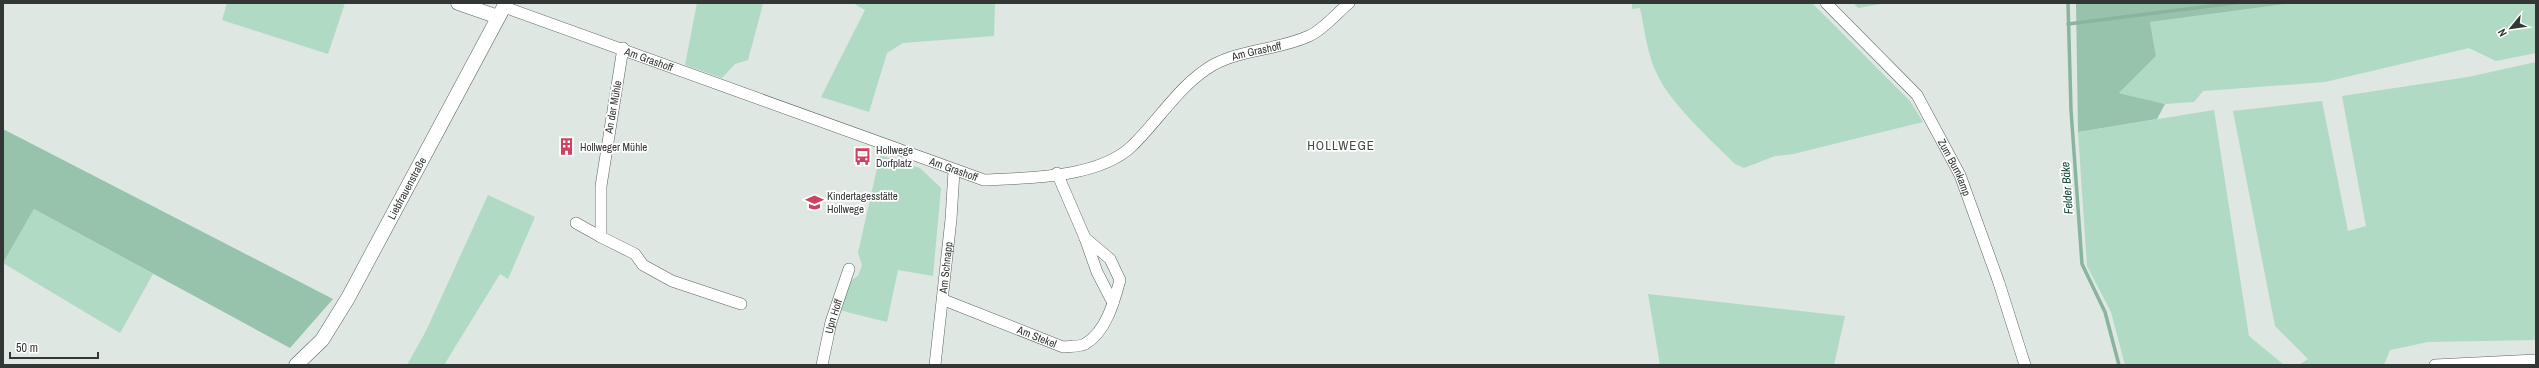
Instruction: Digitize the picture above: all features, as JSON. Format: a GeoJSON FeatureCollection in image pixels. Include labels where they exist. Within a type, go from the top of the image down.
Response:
{"type":"FeatureCollection","features":[{"type":"Feature","properties":{"kind":"street"},"geometry":{"type":"LineString","coordinates":[[458,3],[503,9]]}},
{"type":"Feature","properties":{"kind":"street","name":"Am Grashoff"},"geometry":{"type":"LineString","coordinates":[[503,9],[623,48],[984,180],[1089,169],[1115,159],[1132,146],[1205,70],[1227,60],[1310,36],[1349,3]]}},
{"type":"Feature","properties":{"kind":"street","name":"Zum Burnkamp"},"geometry":{"type":"LineString","coordinates":[[1826,3],[1917,95],[1960,175],[1999,283],[2025,365]]}},
{"type":"Feature","properties":{"kind":"street","name":"Liebfrauenstraße"},"geometry":{"type":"LineString","coordinates":[[296,365],[322,340],[348,298],[503,9]]}},
{"type":"Feature","properties":{"kind":"street","name":"An der Mühle"},"geometry":{"type":"LineString","coordinates":[[601,237],[601,186],[623,48]]}},
{"type":"Feature","properties":{"kind":"street","name":"Am Schnapp"},"geometry":{"type":"LineString","coordinates":[[935,365],[944,300],[954,170]]}},
{"type":"Feature","properties":{"kind":"street","name":"Am Stekel"},"geometry":{"type":"LineString","coordinates":[[1057,173],[1085,238],[1097,272],[1114,303]]}},
{"type":"Feature","properties":{"kind":"street"},"geometry":{"type":"LineString","coordinates":[[576,223],[635,254],[643,265],[672,281],[741,304]]}},
{"type":"Feature","properties":{"kind":"street","name":"Am Stekel"},"geometry":{"type":"LineString","coordinates":[[944,300],[1063,346],[1084,345],[1097,335],[1114,303],[1120,280],[1116,268],[1103,252],[1085,238]]}},
{"type":"Feature","properties":{"kind":"street","name":"Upn Hoff"},"geometry":{"type":"LineString","coordinates":[[822,365],[831,322],[848,269]]}},
{"type":"Feature","properties":{"kind":"street"},"geometry":{"type":"LineString","coordinates":[[2435,365],[2536,360]]}},
{"type":"Feature","properties":{"kind":"green space"},"geometry":{"type":"Polygon","coordinates":[[[227,3],[345,3],[328,54],[222,20],[227,3]]]}},
{"type":"Feature","properties":{"kind":"green space"},"geometry":{"type":"Polygon","coordinates":[[[697,3],[763,4],[748,60],[735,64],[722,78],[685,65],[697,3]]]}},
{"type":"Feature","properties":{"kind":"green space"},"geometry":{"type":"Polygon","coordinates":[[[853,3],[995,3],[994,36],[903,43],[887,53],[869,112],[821,97],[865,10],[853,3]]]}},
{"type":"Feature","properties":{"kind":"green space"},"geometry":{"type":"Polygon","coordinates":[[[1632,3],[1812,3],[1910,101],[1923,122],[1793,154],[1775,156],[1744,168],[1735,164],[1704,134],[1682,111],[1664,87],[1651,60],[1640,8],[1632,9],[1632,3]]]}},
{"type":"Feature","properties":{"kind":"green space"},"geometry":{"type":"Polygon","coordinates":[[[1853,3],[1886,3],[1858,8],[1853,3]]]}},
{"type":"Feature","properties":{"kind":"green space"},"geometry":{"type":"Polygon","coordinates":[[[2076,3],[2293,3],[2150,22],[2156,56],[2119,93],[2165,104],[2157,119],[2078,132],[2076,3]]]}},
{"type":"Feature","properties":{"kind":"green space"},"geometry":{"type":"Polygon","coordinates":[[[2294,3],[2536,3],[2536,53],[2496,61],[2469,48],[2325,82],[2203,91],[2194,102],[2165,104],[2119,93],[2156,56],[2150,22],[2294,3]]]}},
{"type":"Feature","properties":{"kind":"green space"},"geometry":{"type":"Polygon","coordinates":[[[2536,62],[2536,340],[2428,342],[2390,350],[2384,365],[2299,365],[2308,359],[2275,326],[2233,111],[2322,101],[2348,231],[2366,226],[2342,96],[2468,77],[2536,62]]]}},
{"type":"Feature","properties":{"kind":"green space"},"geometry":{"type":"Polygon","coordinates":[[[2214,110],[2249,336],[2284,365],[2125,365],[2111,312],[2087,266],[2078,132],[2214,110]]]}},
{"type":"Feature","properties":{"kind":"green space"},"geometry":{"type":"Polygon","coordinates":[[[3,129],[333,299],[290,348],[34,209],[3,263],[3,129]]]}},
{"type":"Feature","properties":{"kind":"green space"},"geometry":{"type":"Polygon","coordinates":[[[880,155],[920,168],[941,188],[933,276],[898,270],[887,322],[839,310],[850,281],[858,276],[862,265],[858,253],[880,155]]]}},
{"type":"Feature","properties":{"kind":"green space"},"geometry":{"type":"Polygon","coordinates":[[[488,195],[535,217],[508,279],[500,274],[444,365],[407,365],[426,331],[488,195]]]}},
{"type":"Feature","properties":{"kind":"green space"},"geometry":{"type":"Polygon","coordinates":[[[34,209],[153,274],[120,333],[3,263],[34,209]]]}},
{"type":"Feature","properties":{"kind":"green space"},"geometry":{"type":"Polygon","coordinates":[[[1648,294],[1845,316],[1834,365],[1660,365],[1648,294]]]}},
{"type":"Feature","properties":{"kind":"waterway","name":"Felder Bäke"},"geometry":{"type":"LineString","coordinates":[[2068,3],[2071,110],[2082,264],[2105,312],[2119,365]]}},
{"type":"Feature","properties":{"kind":"waterway"},"geometry":{"type":"LineString","coordinates":[[2068,24],[2234,3]]}},
{"type":"Feature","properties":{"kind":"place","name":"Hollweger Mühle"},"geometry":{"type":"Point","coordinates":[567,147]}},
{"type":"Feature","properties":{"kind":"place","name":"Hollwege Dorfplatz"},"geometry":{"type":"Point","coordinates":[863,156]}},
{"type":"Feature","properties":{"kind":"place","name":"Kindertagesstätte Hollwege"},"geometry":{"type":"Point","coordinates":[814,202]}},
{"type":"Feature","properties":{"kind":"district","name":"HOLLWEGE"},"geometry":{"type":"Point","coordinates":[1341,145]}}]}
